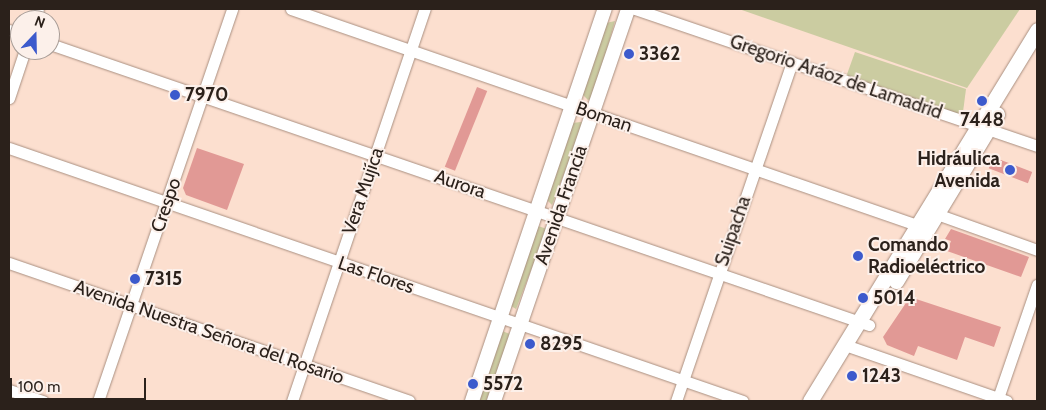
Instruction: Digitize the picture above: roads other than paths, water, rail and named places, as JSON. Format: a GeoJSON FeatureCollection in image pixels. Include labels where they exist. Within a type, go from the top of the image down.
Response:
{"type":"FeatureCollection","features":[{"type":"Feature","properties":{"kind":"main road"},"geometry":{"type":"LineString","coordinates":[[822,401],[850,347],[931,212],[983,127],[1034,50],[1037,30]]}},
{"type":"Feature","properties":{"kind":"main road"},"geometry":{"type":"LineString","coordinates":[[864,323],[917,225],[931,212]]}},
{"type":"Feature","properties":{"kind":"main road"},"geometry":{"type":"LineString","coordinates":[[810,401],[850,347]]}},
{"type":"Feature","properties":{"kind":"street","name":"Crespo"},"geometry":{"type":"LineString","coordinates":[[98,401],[232,9]]}},
{"type":"Feature","properties":{"kind":"street","name":"Boman"},"geometry":{"type":"LineString","coordinates":[[291,9],[917,225]]}},
{"type":"Feature","properties":{"kind":"street","name":"Vera Mujíca"},"geometry":{"type":"LineString","coordinates":[[292,401],[425,9]]}},
{"type":"Feature","properties":{"kind":"street","name":"Avenida Francia"},"geometry":{"type":"LineString","coordinates":[[472,401],[605,9]]}},
{"type":"Feature","properties":{"kind":"street","name":"Avenida Francia"},"geometry":{"type":"LineString","coordinates":[[494,401],[628,9]]}},
{"type":"Feature","properties":{"kind":"street","name":"Gregorio Aráoz de Lamadrid"},"geometry":{"type":"LineString","coordinates":[[635,9],[1037,146]]}},
{"type":"Feature","properties":{"kind":"street","name":"Aurora"},"geometry":{"type":"LineString","coordinates":[[60,47],[204,94],[864,323]]}},
{"type":"Feature","properties":{"kind":"street"},"geometry":{"type":"LineString","coordinates":[[9,98],[22,60]]}},
{"type":"Feature","properties":{"kind":"street","name":"Suipacha"},"geometry":{"type":"LineString","coordinates":[[676,401],[792,62]]}},
{"type":"Feature","properties":{"kind":"street","name":"Las Flores"},"geometry":{"type":"LineString","coordinates":[[9,148],[743,401]]}},
{"type":"Feature","properties":{"kind":"street"},"geometry":{"type":"LineString","coordinates":[[931,212],[1037,250]]}},
{"type":"Feature","properties":{"kind":"street","name":"Avenida Nuestra Señora del Rosario"},"geometry":{"type":"LineString","coordinates":[[9,263],[304,365],[380,396],[409,401]]}},
{"type":"Feature","properties":{"kind":"street"},"geometry":{"type":"LineString","coordinates":[[850,347],[1001,400],[1037,285]]}},
{"type":"Feature","properties":{"kind":"street"},"geometry":{"type":"LineString","coordinates":[[9,390],[43,401]]}},
{"type":"Feature","properties":{"kind":"place","name":"3362"},"geometry":{"type":"Point","coordinates":[629,54]}},
{"type":"Feature","properties":{"kind":"place","name":"7970"},"geometry":{"type":"Point","coordinates":[175,95]}},
{"type":"Feature","properties":{"kind":"place","name":"7448"},"geometry":{"type":"Point","coordinates":[982,101]}},
{"type":"Feature","properties":{"kind":"place","name":"Hidráulica Avenida"},"geometry":{"type":"Point","coordinates":[1010,170]}},
{"type":"Feature","properties":{"kind":"place","name":"Comando Radioeléctrico"},"geometry":{"type":"Point","coordinates":[858,256]}},
{"type":"Feature","properties":{"kind":"place","name":"7315"},"geometry":{"type":"Point","coordinates":[135,279]}},
{"type":"Feature","properties":{"kind":"place","name":"5014"},"geometry":{"type":"Point","coordinates":[863,298]}},
{"type":"Feature","properties":{"kind":"place","name":"8295"},"geometry":{"type":"Point","coordinates":[530,344]}},
{"type":"Feature","properties":{"kind":"place","name":"1243"},"geometry":{"type":"Point","coordinates":[852,376]}},
{"type":"Feature","properties":{"kind":"place","name":"5572"},"geometry":{"type":"Point","coordinates":[473,384]}}]}
